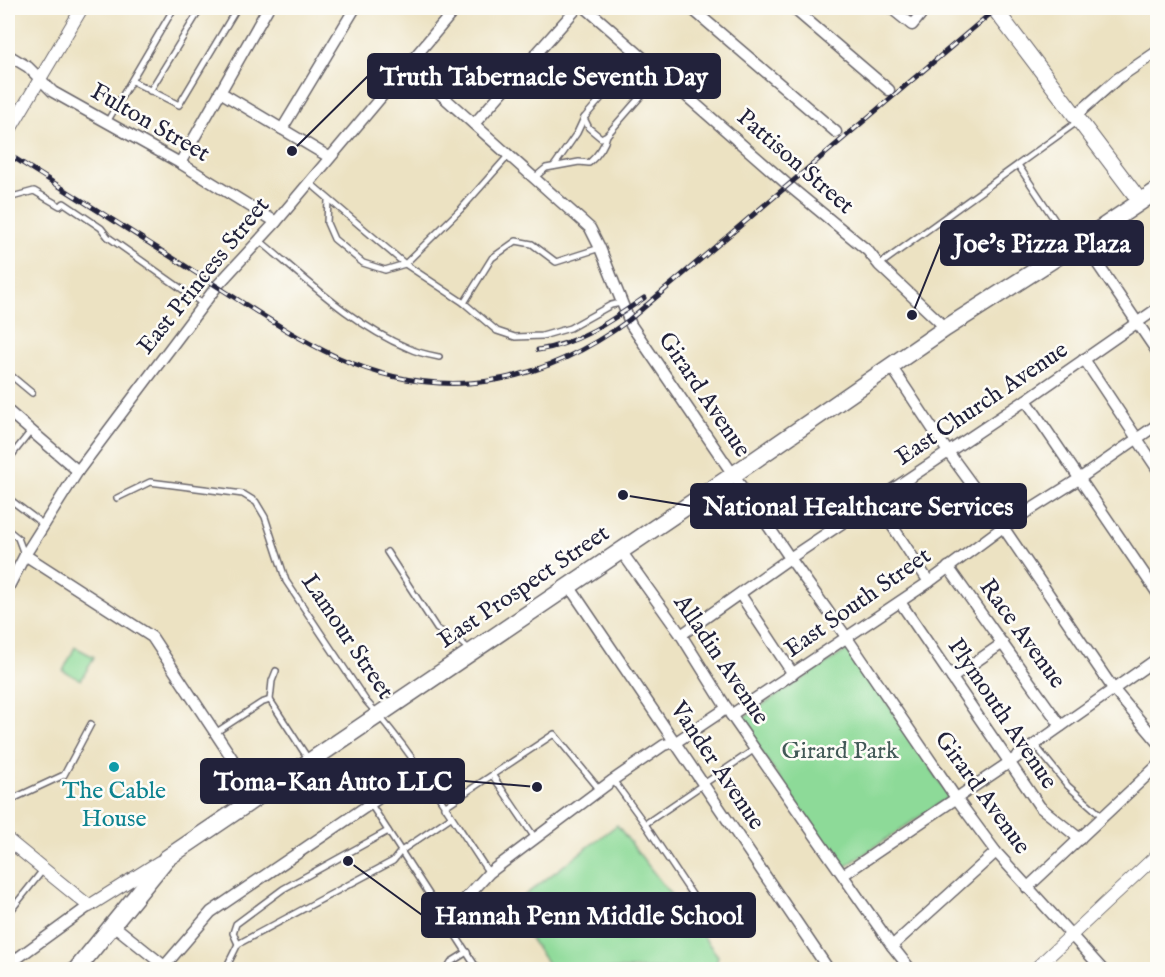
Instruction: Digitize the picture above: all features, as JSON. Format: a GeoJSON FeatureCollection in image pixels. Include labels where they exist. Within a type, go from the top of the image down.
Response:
{"type":"FeatureCollection","features":[{"type":"Feature","properties":{"kind":"main road"},"geometry":{"type":"LineString","coordinates":[[994,8],[1140,201]]}},
{"type":"Feature","properties":{"kind":"main road","name":"East Prospect Street"},"geometry":{"type":"LineString","coordinates":[[167,858],[946,328],[1158,190]]}},
{"type":"Feature","properties":{"kind":"main road"},"geometry":{"type":"LineString","coordinates":[[76,969],[167,858]]}},
{"type":"Feature","properties":{"kind":"street"},"geometry":{"type":"LineString","coordinates":[[8,133],[82,8]]}},
{"type":"Feature","properties":{"kind":"street"},"geometry":{"type":"LineString","coordinates":[[180,163],[268,8]]}},
{"type":"Feature","properties":{"kind":"street"},"geometry":{"type":"LineString","coordinates":[[282,129],[355,8]]}},
{"type":"Feature","properties":{"kind":"street","name":"East Princess Street"},"geometry":{"type":"LineString","coordinates":[[8,588],[25,555],[78,471],[202,304],[276,222],[456,8]]}},
{"type":"Feature","properties":{"kind":"street"},"geometry":{"type":"LineString","coordinates":[[474,124],[577,8]]}},
{"type":"Feature","properties":{"kind":"street","name":"Pattison Street"},"geometry":{"type":"LineString","coordinates":[[586,8],[788,185],[868,251],[879,265],[946,328]]}},
{"type":"Feature","properties":{"kind":"street"},"geometry":{"type":"LineString","coordinates":[[691,8],[836,132]]}},
{"type":"Feature","properties":{"kind":"street"},"geometry":{"type":"LineString","coordinates":[[793,8],[889,90]]}},
{"type":"Feature","properties":{"kind":"street"},"geometry":{"type":"LineString","coordinates":[[891,8],[912,25],[926,8]]}},
{"type":"Feature","properties":{"kind":"street"},"geometry":{"type":"LineString","coordinates":[[1077,118],[1118,79],[1158,51]]}},
{"type":"Feature","properties":{"kind":"street","name":"Fulton Street"},"geometry":{"type":"LineString","coordinates":[[8,55],[28,67],[53,92],[180,163],[276,222]]}},
{"type":"Feature","properties":{"kind":"street","name":"Girard Avenue"},"geometry":{"type":"LineString","coordinates":[[409,66],[590,228],[631,325],[790,558],[996,852],[1102,969]]}},
{"type":"Feature","properties":{"kind":"street"},"geometry":{"type":"LineString","coordinates":[[220,92],[329,157]]}},
{"type":"Feature","properties":{"kind":"street"},"geometry":{"type":"LineString","coordinates":[[1078,244],[1158,353]]}},
{"type":"Feature","properties":{"kind":"street","name":"East Church Avenue"},"geometry":{"type":"LineString","coordinates":[[681,635],[790,558],[1026,400],[1158,308]]}},
{"type":"Feature","properties":{"kind":"street"},"geometry":{"type":"LineString","coordinates":[[1084,359],[1158,470]]}},
{"type":"Feature","properties":{"kind":"street"},"geometry":{"type":"LineString","coordinates":[[891,366],[948,452],[1003,527],[1114,690],[1158,742]]}},
{"type":"Feature","properties":{"kind":"street"},"geometry":{"type":"LineString","coordinates":[[1026,400],[1158,594]]}},
{"type":"Feature","properties":{"kind":"street"},"geometry":{"type":"LineString","coordinates":[[8,411],[78,471]]}},
{"type":"Feature","properties":{"kind":"street","name":"East South Street"},"geometry":{"type":"LineString","coordinates":[[446,920],[489,873],[536,840],[613,780],[664,745],[675,742],[793,674],[929,582],[1003,527],[1079,479],[1158,424]]}},
{"type":"Feature","properties":{"kind":"street"},"geometry":{"type":"LineString","coordinates":[[876,501],[929,582]]}},
{"type":"Feature","properties":{"kind":"street","name":"Alladin Avenue"},"geometry":{"type":"LineString","coordinates":[[621,551],[681,635],[755,749],[892,946],[911,969]]}},
{"type":"Feature","properties":{"kind":"street"},"geometry":{"type":"LineString","coordinates":[[25,555],[152,638],[257,796]]}},
{"type":"Feature","properties":{"kind":"street","name":"Race Avenue"},"geometry":{"type":"LineString","coordinates":[[948,567],[1061,726]]}},
{"type":"Feature","properties":{"kind":"street","name":"Vander Avenue"},"geometry":{"type":"LineString","coordinates":[[569,586],[829,969]]}},
{"type":"Feature","properties":{"kind":"street"},"geometry":{"type":"LineString","coordinates":[[740,594],[793,674]]}},
{"type":"Feature","properties":{"kind":"street","name":"Plymouth Avenue"},"geometry":{"type":"LineString","coordinates":[[900,602],[1040,807],[1080,838]]}},
{"type":"Feature","properties":{"kind":"street"},"geometry":{"type":"LineString","coordinates":[[952,678],[1003,643]]}},
{"type":"Feature","properties":{"kind":"street"},"geometry":{"type":"LineString","coordinates":[[843,875],[1035,745],[1158,658]]}},
{"type":"Feature","properties":{"kind":"street"},"geometry":{"type":"LineString","coordinates":[[1027,888],[1158,765]]}},
{"type":"Feature","properties":{"kind":"street"},"geometry":{"type":"LineString","coordinates":[[112,924],[164,968],[211,912],[420,770]]}},
{"type":"Feature","properties":{"kind":"street"},"geometry":{"type":"LineString","coordinates":[[8,840],[89,906]]}},
{"type":"Feature","properties":{"kind":"street"},"geometry":{"type":"LineString","coordinates":[[892,946],[996,852]]}},
{"type":"Feature","properties":{"kind":"street"},"geometry":{"type":"LineString","coordinates":[[1034,969],[1158,854]]}},
{"type":"Feature","properties":{"kind":"street","name":"East Prospect Street"},"geometry":{"type":"LineString","coordinates":[[8,964],[89,906],[167,858]]}},
{"type":"Feature","properties":{"kind":"lane"},"geometry":{"type":"LineString","coordinates":[[107,122],[174,8]]}},
{"type":"Feature","properties":{"kind":"lane"},"geometry":{"type":"LineString","coordinates":[[150,91],[201,8]]}},
{"type":"Feature","properties":{"kind":"lane"},"geometry":{"type":"LineString","coordinates":[[132,81],[179,105],[237,8]]}},
{"type":"Feature","properties":{"kind":"lane"},"geometry":{"type":"LineString","coordinates":[[554,166],[584,118],[639,54]]}},
{"type":"Feature","properties":{"kind":"lane"},"geometry":{"type":"LineString","coordinates":[[584,118],[589,128],[601,138],[607,135],[661,73]]}},
{"type":"Feature","properties":{"kind":"lane"},"geometry":{"type":"LineString","coordinates":[[879,265],[1017,165],[1077,118]]}},
{"type":"Feature","properties":{"kind":"lane"},"geometry":{"type":"LineString","coordinates":[[534,178],[546,168],[589,163],[606,142],[607,135]]}},
{"type":"Feature","properties":{"kind":"lane"},"geometry":{"type":"LineString","coordinates":[[328,200],[327,223],[333,238],[363,263],[385,270],[405,264],[462,208],[509,155]]}},
{"type":"Feature","properties":{"kind":"lane"},"geometry":{"type":"LineString","coordinates":[[1017,165],[1078,244]]}},
{"type":"Feature","properties":{"kind":"lane"},"geometry":{"type":"LineString","coordinates":[[309,182],[405,264],[464,303],[497,331],[515,337],[542,336],[570,327],[610,305],[622,303]]}},
{"type":"Feature","properties":{"kind":"lane"},"geometry":{"type":"LineString","coordinates":[[8,203],[10,195],[34,191],[60,206],[64,202],[101,228],[108,237],[202,304]]}},
{"type":"Feature","properties":{"kind":"lane"},"geometry":{"type":"LineString","coordinates":[[259,240],[374,331],[409,349],[439,357]]}},
{"type":"Feature","properties":{"kind":"lane"},"geometry":{"type":"LineString","coordinates":[[464,303],[492,258],[516,241],[532,244],[556,262],[600,248]]}},
{"type":"Feature","properties":{"kind":"lane"},"geometry":{"type":"LineString","coordinates":[[8,373],[32,393]]}},
{"type":"Feature","properties":{"kind":"lane"},"geometry":{"type":"LineString","coordinates":[[8,460],[31,431]]}},
{"type":"Feature","properties":{"kind":"lane","name":"Lamour Street"},"geometry":{"type":"LineString","coordinates":[[117,498],[150,482],[243,494],[256,502],[272,535],[286,581],[366,701],[420,770],[489,873]]}},
{"type":"Feature","properties":{"kind":"lane"},"geometry":{"type":"LineString","coordinates":[[8,498],[44,525]]}},
{"type":"Feature","properties":{"kind":"lane"},"geometry":{"type":"LineString","coordinates":[[8,530],[18,538],[25,555]]}},
{"type":"Feature","properties":{"kind":"lane"},"geometry":{"type":"LineString","coordinates":[[387,552],[437,629],[456,638],[471,652]]}},
{"type":"Feature","properties":{"kind":"lane"},"geometry":{"type":"LineString","coordinates":[[276,671],[270,688],[270,700],[310,761]]}},
{"type":"Feature","properties":{"kind":"lane"},"geometry":{"type":"LineString","coordinates":[[215,732],[261,703],[270,700]]}},
{"type":"Feature","properties":{"kind":"lane"},"geometry":{"type":"LineString","coordinates":[[8,801],[64,775],[91,724]]}},
{"type":"Feature","properties":{"kind":"lane"},"geometry":{"type":"LineString","coordinates":[[444,807],[554,734],[600,790]]}},
{"type":"Feature","properties":{"kind":"lane"},"geometry":{"type":"LineString","coordinates":[[1035,745],[1068,786],[1103,817]]}},
{"type":"Feature","properties":{"kind":"lane"},"geometry":{"type":"LineString","coordinates":[[645,824],[755,749]]}},
{"type":"Feature","properties":{"kind":"lane"},"geometry":{"type":"LineString","coordinates":[[493,776],[536,840]]}},
{"type":"Feature","properties":{"kind":"lane"},"geometry":{"type":"LineString","coordinates":[[613,780],[705,914]]}},
{"type":"Feature","properties":{"kind":"lane"},"geometry":{"type":"LineString","coordinates":[[370,804],[478,969]]}},
{"type":"Feature","properties":{"kind":"lane"},"geometry":{"type":"LineString","coordinates":[[225,969],[238,944],[393,861],[401,851],[451,817]]}},
{"type":"Feature","properties":{"kind":"lane"},"geometry":{"type":"LineString","coordinates":[[238,944],[233,933],[236,924],[283,889],[388,831]]}},
{"type":"Feature","properties":{"kind":"lane"},"geometry":{"type":"LineString","coordinates":[[8,914],[43,870]]}},
{"type":"Feature","properties":{"kind":"lane"},"geometry":{"type":"LineString","coordinates":[[446,969],[451,962],[467,952]]}},
{"type":"Feature","properties":{"kind":"green space"},"geometry":{"type":"Polygon","coordinates":[[[75,647],[94,657],[81,680],[63,671],[75,647]]]}},
{"type":"Feature","properties":{"kind":"green space","name":"Girard Park"},"geometry":{"type":"Polygon","coordinates":[[[850,648],[950,796],[842,869],[739,720],[850,648]]]}},
{"type":"Feature","properties":{"kind":"green space"},"geometry":{"type":"Polygon","coordinates":[[[617,825],[718,956],[715,969],[552,969],[508,908],[617,825]]]}},
{"type":"Feature","properties":{"kind":"railway"},"geometry":{"type":"LineString","coordinates":[[8,154],[269,320],[337,357],[376,372],[414,380],[451,383],[488,381],[524,373],[560,360],[595,342],[629,320],[997,8]]}},
{"type":"Feature","properties":{"kind":"railway"},"geometry":{"type":"LineString","coordinates":[[538,350],[581,337],[644,298]]}},
{"type":"Feature","properties":{"kind":"place","name":"Truth Tabernacle Seventh Day"},"geometry":{"type":"Point","coordinates":[292,151]}},
{"type":"Feature","properties":{"kind":"place","name":"Joe's Pizza Plaza"},"geometry":{"type":"Point","coordinates":[912,315]}},
{"type":"Feature","properties":{"kind":"place","name":"National Healthcare Services"},"geometry":{"type":"Point","coordinates":[623,495]}},
{"type":"Feature","properties":{"kind":"place","name":"The Cable House"},"geometry":{"type":"Point","coordinates":[114,767]}},
{"type":"Feature","properties":{"kind":"place","name":"Toma-Kan Auto LLC"},"geometry":{"type":"Point","coordinates":[537,787]}},
{"type":"Feature","properties":{"kind":"place","name":"Hannah Penn Middle School"},"geometry":{"type":"Point","coordinates":[348,861]}}]}
